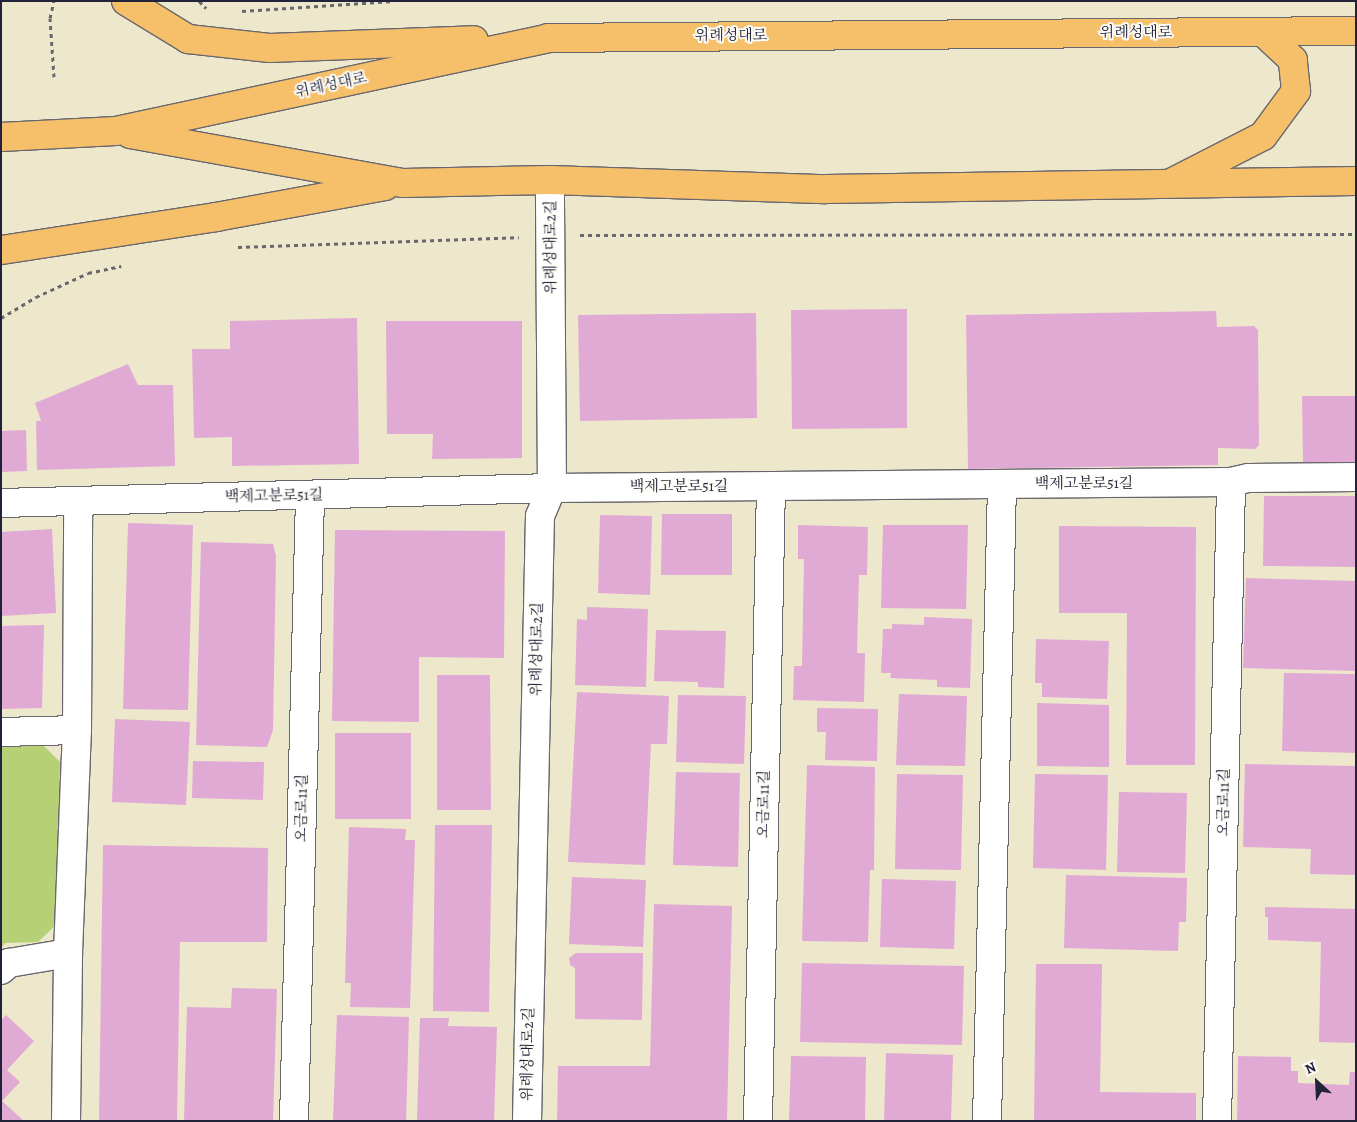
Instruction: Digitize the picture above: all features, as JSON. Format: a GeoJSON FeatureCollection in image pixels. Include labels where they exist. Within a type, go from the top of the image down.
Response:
{"type":"FeatureCollection","features":[{"type":"Feature","properties":{"kind":"main road"},"geometry":{"type":"LineString","coordinates":[[126,1],[188,38],[270,48],[548,38]]}},
{"type":"Feature","properties":{"kind":"main road","name":"위례성대로"},"geometry":{"type":"LineString","coordinates":[[1,137],[116,131],[548,38],[1356,31]]}},
{"type":"Feature","properties":{"kind":"main road"},"geometry":{"type":"LineString","coordinates":[[1170,184],[1263,136],[1296,91],[1293,60],[1262,32]]}},
{"type":"Feature","properties":{"kind":"main road","name":"위례성대로"},"geometry":{"type":"LineString","coordinates":[[116,131],[404,183],[550,180],[826,189],[1356,181]]}},
{"type":"Feature","properties":{"kind":"main road"},"geometry":{"type":"LineString","coordinates":[[1,250],[216,217],[404,183]]}},
{"type":"Feature","properties":{"kind":"street","name":"위례성대로2길"},"geometry":{"type":"LineString","coordinates":[[527,1121],[540,516],[552,488],[550,180]]}},
{"type":"Feature","properties":{"kind":"street","name":"백제고분로51길"},"geometry":{"type":"LineString","coordinates":[[1,503],[552,488],[1231,482],[1249,478],[1356,477]]}},
{"type":"Feature","properties":{"kind":"street","name":"오금로11길"},"geometry":{"type":"LineString","coordinates":[[1217,1121],[1231,482]]}},
{"type":"Feature","properties":{"kind":"street"},"geometry":{"type":"LineString","coordinates":[[987,1121],[1002,484]]}},
{"type":"Feature","properties":{"kind":"street","name":"오금로11길"},"geometry":{"type":"LineString","coordinates":[[758,1121],[771,487]]}},
{"type":"Feature","properties":{"kind":"street","name":"오금로11길"},"geometry":{"type":"LineString","coordinates":[[294,1121],[310,496]]}},
{"type":"Feature","properties":{"kind":"street"},"geometry":{"type":"LineString","coordinates":[[66,1121],[68,953],[76,730],[78,501]]}},
{"type":"Feature","properties":{"kind":"street"},"geometry":{"type":"LineString","coordinates":[[1,732],[76,730]]}},
{"type":"Feature","properties":{"kind":"street"},"geometry":{"type":"LineString","coordinates":[[1,970],[9,963],[68,953]]}},
{"type":"Feature","properties":{"kind":"path"},"geometry":{"type":"LineString","coordinates":[[54,1],[50,18],[54,77]]}},
{"type":"Feature","properties":{"kind":"path"},"geometry":{"type":"LineString","coordinates":[[200,1],[211,14]]}},
{"type":"Feature","properties":{"kind":"path"},"geometry":{"type":"LineString","coordinates":[[240,12],[394,1]]}},
{"type":"Feature","properties":{"kind":"path"},"geometry":{"type":"LineString","coordinates":[[229,248],[550,235],[1356,234]]}},
{"type":"Feature","properties":{"kind":"path"},"geometry":{"type":"LineString","coordinates":[[1,318],[36,298],[88,273],[125,265]]}},
{"type":"Feature","properties":{"kind":"green space"},"geometry":{"type":"Polygon","coordinates":[[[42,744],[60,762],[56,925],[38,942],[5,943],[1,948],[1,745],[42,744]]]}},
{"type":"Feature","properties":{"kind":"building"},"geometry":{"type":"Polygon","coordinates":[[[907,309],[907,428],[792,429],[791,310],[907,309]]]}},
{"type":"Feature","properties":{"kind":"building"},"geometry":{"type":"Polygon","coordinates":[[[1216,311],[1217,327],[1254,326],[1258,330],[1259,445],[1255,449],[1218,448],[1218,465],[968,469],[966,315],[1216,311]]]}},
{"type":"Feature","properties":{"kind":"building"},"geometry":{"type":"Polygon","coordinates":[[[756,313],[757,418],[580,421],[578,315],[756,313]]]}},
{"type":"Feature","properties":{"kind":"building"},"geometry":{"type":"Polygon","coordinates":[[[357,318],[359,464],[232,466],[232,437],[194,438],[192,349],[230,349],[230,321],[357,318]]]}},
{"type":"Feature","properties":{"kind":"building"},"geometry":{"type":"Polygon","coordinates":[[[386,321],[522,321],[522,458],[432,459],[433,434],[387,434],[386,321]]]}},
{"type":"Feature","properties":{"kind":"building"},"geometry":{"type":"Polygon","coordinates":[[[128,364],[138,385],[173,385],[175,466],[37,470],[36,421],[41,421],[35,403],[128,364]]]}},
{"type":"Feature","properties":{"kind":"building"},"geometry":{"type":"Polygon","coordinates":[[[1302,396],[1356,396],[1356,462],[1303,463],[1302,396]]]}},
{"type":"Feature","properties":{"kind":"building"},"geometry":{"type":"Polygon","coordinates":[[[26,430],[27,471],[1,472],[1,431],[26,430]]]}},
{"type":"Feature","properties":{"kind":"building"},"geometry":{"type":"Polygon","coordinates":[[[1264,496],[1356,496],[1356,567],[1263,566],[1264,496]]]}},
{"type":"Feature","properties":{"kind":"building"},"geometry":{"type":"Polygon","coordinates":[[[662,514],[732,514],[732,575],[661,575],[662,514]]]}},
{"type":"Feature","properties":{"kind":"building"},"geometry":{"type":"Polygon","coordinates":[[[600,515],[652,516],[650,595],[598,593],[600,515]]]}},
{"type":"Feature","properties":{"kind":"building"},"geometry":{"type":"Polygon","coordinates":[[[128,523],[193,525],[188,710],[123,709],[128,523]]]}},
{"type":"Feature","properties":{"kind":"building"},"geometry":{"type":"Polygon","coordinates":[[[798,525],[868,527],[867,575],[859,575],[857,653],[865,653],[864,702],[793,700],[794,666],[802,666],[804,559],[798,559],[798,525]]]}},
{"type":"Feature","properties":{"kind":"building"},"geometry":{"type":"Polygon","coordinates":[[[883,525],[968,525],[966,609],[881,608],[883,525]]]}},
{"type":"Feature","properties":{"kind":"building"},"geometry":{"type":"Polygon","coordinates":[[[1059,526],[1196,527],[1195,765],[1126,765],[1127,613],[1059,613],[1059,526]]]}},
{"type":"Feature","properties":{"kind":"building"},"geometry":{"type":"Polygon","coordinates":[[[52,529],[56,613],[1,616],[1,532],[52,529]]]}},
{"type":"Feature","properties":{"kind":"building"},"geometry":{"type":"Polygon","coordinates":[[[335,530],[505,531],[504,658],[419,657],[419,722],[332,721],[335,530]]]}},
{"type":"Feature","properties":{"kind":"building"},"geometry":{"type":"Polygon","coordinates":[[[201,542],[273,544],[276,556],[273,730],[267,747],[196,745],[201,542]]]}},
{"type":"Feature","properties":{"kind":"building"},"geometry":{"type":"Polygon","coordinates":[[[1246,578],[1356,581],[1356,671],[1243,668],[1246,578]]]}},
{"type":"Feature","properties":{"kind":"building"},"geometry":{"type":"Polygon","coordinates":[[[587,607],[648,609],[646,687],[575,685],[577,619],[587,620],[587,607]]]}},
{"type":"Feature","properties":{"kind":"building"},"geometry":{"type":"Polygon","coordinates":[[[924,617],[972,619],[970,688],[937,687],[937,680],[890,678],[891,673],[881,673],[883,629],[892,629],[892,624],[924,625],[924,617]]]}},
{"type":"Feature","properties":{"kind":"building"},"geometry":{"type":"Polygon","coordinates":[[[44,625],[42,708],[1,709],[1,626],[44,625]]]}},
{"type":"Feature","properties":{"kind":"building"},"geometry":{"type":"Polygon","coordinates":[[[656,630],[726,631],[724,688],[698,687],[698,682],[654,681],[656,630]]]}},
{"type":"Feature","properties":{"kind":"building"},"geometry":{"type":"Polygon","coordinates":[[[1036,639],[1109,641],[1107,699],[1042,697],[1042,683],[1035,683],[1036,639]]]}},
{"type":"Feature","properties":{"kind":"building"},"geometry":{"type":"Polygon","coordinates":[[[1284,673],[1356,674],[1356,753],[1282,751],[1284,673]]]}},
{"type":"Feature","properties":{"kind":"building"},"geometry":{"type":"Polygon","coordinates":[[[437,675],[490,675],[491,810],[437,810],[437,675]]]}},
{"type":"Feature","properties":{"kind":"building"},"geometry":{"type":"Polygon","coordinates":[[[577,692],[669,696],[667,744],[651,744],[645,865],[568,862],[577,692]]]}},
{"type":"Feature","properties":{"kind":"building"},"geometry":{"type":"Polygon","coordinates":[[[899,694],[967,696],[965,766],[896,765],[899,694]]]}},
{"type":"Feature","properties":{"kind":"building"},"geometry":{"type":"Polygon","coordinates":[[[678,695],[746,696],[744,764],[676,762],[678,695]]]}},
{"type":"Feature","properties":{"kind":"building"},"geometry":{"type":"Polygon","coordinates":[[[1037,703],[1109,705],[1109,767],[1037,766],[1037,703]]]}},
{"type":"Feature","properties":{"kind":"building"},"geometry":{"type":"Polygon","coordinates":[[[817,708],[878,709],[877,761],[825,760],[826,732],[817,732],[817,708]]]}},
{"type":"Feature","properties":{"kind":"building"},"geometry":{"type":"Polygon","coordinates":[[[115,719],[190,722],[186,805],[112,802],[115,719]]]}},
{"type":"Feature","properties":{"kind":"building"},"geometry":{"type":"Polygon","coordinates":[[[335,733],[411,733],[411,819],[335,819],[335,733]]]}},
{"type":"Feature","properties":{"kind":"building"},"geometry":{"type":"Polygon","coordinates":[[[193,761],[264,762],[263,800],[192,798],[193,761]]]}},
{"type":"Feature","properties":{"kind":"building"},"geometry":{"type":"Polygon","coordinates":[[[1245,764],[1356,766],[1356,875],[1310,874],[1311,849],[1243,847],[1245,764]]]}},
{"type":"Feature","properties":{"kind":"building"},"geometry":{"type":"Polygon","coordinates":[[[807,765],[875,767],[874,870],[870,870],[868,942],[802,941],[807,765]]]}},
{"type":"Feature","properties":{"kind":"building"},"geometry":{"type":"Polygon","coordinates":[[[676,772],[740,773],[738,867],[673,865],[676,772]]]}},
{"type":"Feature","properties":{"kind":"building"},"geometry":{"type":"Polygon","coordinates":[[[897,774],[963,775],[961,870],[895,869],[897,774]]]}},
{"type":"Feature","properties":{"kind":"building"},"geometry":{"type":"Polygon","coordinates":[[[1035,774],[1108,775],[1106,870],[1033,868],[1035,774]]]}},
{"type":"Feature","properties":{"kind":"building"},"geometry":{"type":"Polygon","coordinates":[[[1119,792],[1187,793],[1185,873],[1117,872],[1119,792]]]}},
{"type":"Feature","properties":{"kind":"building"},"geometry":{"type":"Polygon","coordinates":[[[435,825],[492,825],[489,1012],[433,1011],[435,825]]]}},
{"type":"Feature","properties":{"kind":"building"},"geometry":{"type":"Polygon","coordinates":[[[349,827],[406,829],[405,840],[415,840],[410,1008],[350,1007],[351,983],[345,983],[349,827]]]}},
{"type":"Feature","properties":{"kind":"building"},"geometry":{"type":"Polygon","coordinates":[[[103,845],[268,848],[267,942],[180,942],[177,1121],[99,1121],[103,845]]]}},
{"type":"Feature","properties":{"kind":"building"},"geometry":{"type":"Polygon","coordinates":[[[1066,875],[1187,878],[1186,922],[1179,922],[1178,951],[1064,948],[1066,875]]]}},
{"type":"Feature","properties":{"kind":"building"},"geometry":{"type":"Polygon","coordinates":[[[572,877],[646,880],[643,947],[569,944],[572,877]]]}},
{"type":"Feature","properties":{"kind":"building"},"geometry":{"type":"Polygon","coordinates":[[[882,879],[956,881],[954,949],[880,947],[882,879]]]}},
{"type":"Feature","properties":{"kind":"building"},"geometry":{"type":"Polygon","coordinates":[[[654,904],[732,906],[727,1121],[557,1121],[558,1066],[650,1066],[654,904]]]}},
{"type":"Feature","properties":{"kind":"building"},"geometry":{"type":"Polygon","coordinates":[[[1265,907],[1356,909],[1356,1043],[1319,1042],[1321,942],[1268,940],[1268,917],[1265,917],[1265,907]]]}},
{"type":"Feature","properties":{"kind":"building"},"geometry":{"type":"Polygon","coordinates":[[[576,953],[643,953],[642,1020],[575,1019],[575,968],[570,965],[569,958],[576,953]]]}},
{"type":"Feature","properties":{"kind":"building"},"geometry":{"type":"Polygon","coordinates":[[[802,963],[964,966],[962,1045],[800,1042],[802,963]]]}},
{"type":"Feature","properties":{"kind":"building"},"geometry":{"type":"Polygon","coordinates":[[[1036,964],[1102,964],[1100,1092],[1196,1093],[1196,1121],[1034,1121],[1036,964]]]}},
{"type":"Feature","properties":{"kind":"building"},"geometry":{"type":"Polygon","coordinates":[[[232,988],[277,989],[273,1121],[184,1121],[187,1007],[231,1008],[232,988]]]}},
{"type":"Feature","properties":{"kind":"building"},"geometry":{"type":"Polygon","coordinates":[[[6,1015],[34,1041],[7,1070],[20,1082],[2,1101],[24,1121],[1,1121],[1,1020],[6,1015]]]}},
{"type":"Feature","properties":{"kind":"building"},"geometry":{"type":"Polygon","coordinates":[[[337,1015],[409,1017],[406,1121],[333,1121],[337,1015]]]}},
{"type":"Feature","properties":{"kind":"building"},"geometry":{"type":"Polygon","coordinates":[[[420,1018],[449,1018],[448,1026],[497,1027],[494,1121],[417,1121],[420,1018]]]}},
{"type":"Feature","properties":{"kind":"building"},"geometry":{"type":"Polygon","coordinates":[[[886,1053],[953,1055],[951,1121],[884,1121],[886,1053]]]}},
{"type":"Feature","properties":{"kind":"building"},"geometry":{"type":"Polygon","coordinates":[[[791,1056],[866,1057],[865,1121],[789,1121],[791,1056]]]}},
{"type":"Feature","properties":{"kind":"building"},"geometry":{"type":"Polygon","coordinates":[[[1238,1056],[1291,1057],[1291,1071],[1298,1071],[1298,1083],[1349,1085],[1350,1072],[1356,1072],[1356,1121],[1237,1121],[1238,1056]]]}}]}
